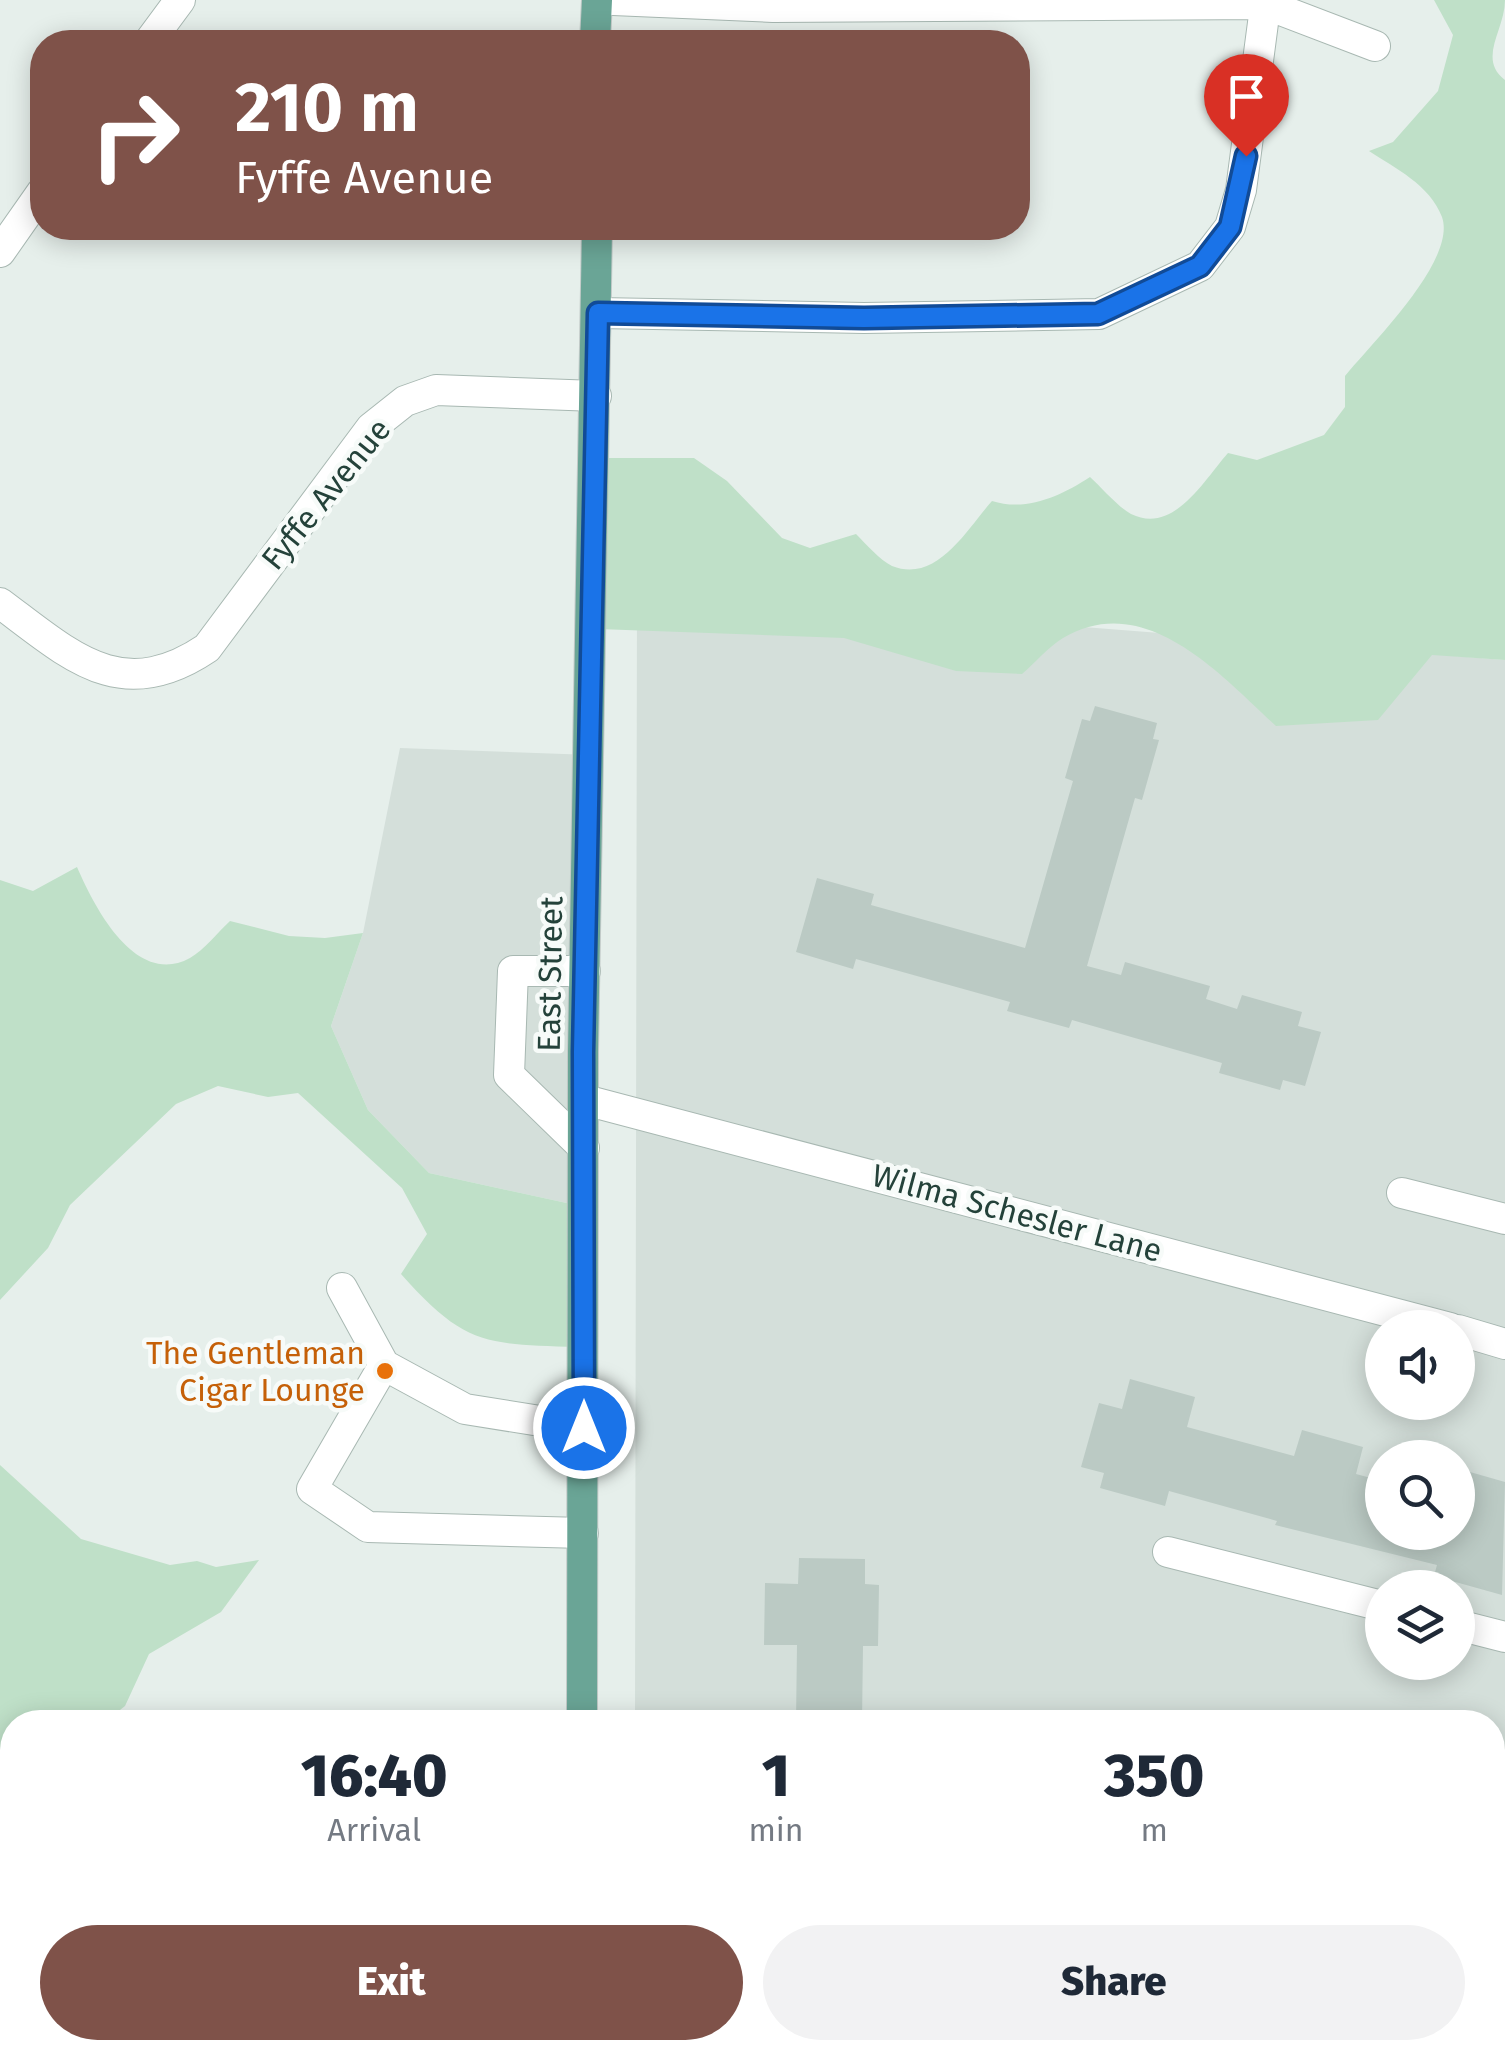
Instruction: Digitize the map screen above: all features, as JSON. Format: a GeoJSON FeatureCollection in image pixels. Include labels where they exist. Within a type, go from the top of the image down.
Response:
{"type":"FeatureCollection","features":[{"type":"Feature","properties":{"kind":"main road"},"geometry":{"type":"LineString","coordinates":[[595,30],[596,0]]}},
{"type":"Feature","properties":{"kind":"main road","name":"East Street"},"geometry":{"type":"LineString","coordinates":[[582,1710],[585,971],[597,240]]}},
{"type":"Feature","properties":{"kind":"street"},"geometry":{"type":"LineString","coordinates":[[159,30],[180,0]]}},
{"type":"Feature","properties":{"kind":"street"},"geometry":{"type":"LineString","coordinates":[[613,0],[772,7],[1266,2],[1374,46]]}},
{"type":"Feature","properties":{"kind":"street"},"geometry":{"type":"LineString","coordinates":[[598,313],[864,318],[1098,314],[1200,266],[1230,227],[1241,190],[1266,2]]}},
{"type":"Feature","properties":{"kind":"street"},"geometry":{"type":"LineString","coordinates":[[0,252],[30,209]]}},
{"type":"Feature","properties":{"kind":"street","name":"Fyffe Avenue"},"geometry":{"type":"LineString","coordinates":[[0,603],[100,671],[153,673],[177,668],[208,648],[371,428],[404,401],[436,390],[596,396]]}},
{"type":"Feature","properties":{"kind":"street"},"geometry":{"type":"LineString","coordinates":[[584,1148],[510,1075],[512,970],[585,971]]}},
{"type":"Feature","properties":{"kind":"street","name":"Wilma Schesler Lane"},"geometry":{"type":"LineString","coordinates":[[585,1100],[1382,1310]]}},
{"type":"Feature","properties":{"kind":"street"},"geometry":{"type":"LineString","coordinates":[[1402,1193],[1505,1220]]}},
{"type":"Feature","properties":{"kind":"street"},"geometry":{"type":"LineString","coordinates":[[342,1288],[384,1365],[465,1409],[584,1428]]}},
{"type":"Feature","properties":{"kind":"street"},"geometry":{"type":"LineString","coordinates":[[1475,1335],[1505,1344]]}},
{"type":"Feature","properties":{"kind":"street"},"geometry":{"type":"LineString","coordinates":[[384,1365],[312,1489],[368,1527],[583,1533]]}},
{"type":"Feature","properties":{"kind":"street"},"geometry":{"type":"LineString","coordinates":[[1168,1552],[1365,1602]]}},
{"type":"Feature","properties":{"kind":"street"},"geometry":{"type":"LineString","coordinates":[[1475,1629],[1505,1637]]}},
{"type":"Feature","properties":{"kind":"shaded area"},"geometry":{"type":"Polygon","coordinates":[[[637,592],[1505,660],[1505,1710],[635,1710],[637,592]]]}},
{"type":"Feature","properties":{"kind":"shaded area"},"geometry":{"type":"Polygon","coordinates":[[[400,748],[592,755],[585,1207],[429,1173],[368,1110],[331,1026],[363,933],[400,748]]]}},
{"type":"Feature","properties":{"kind":"green space"},"geometry":{"type":"Polygon","coordinates":[[[1434,0],[1505,0],[1493,63],[1505,80],[1505,660],[1432,655],[1378,720],[1276,726],[1180,644],[1123,624],[1093,626],[1063,638],[1022,674],[956,671],[844,638],[598,629],[601,458],[694,458],[727,481],[782,538],[810,548],[856,534],[887,563],[908,570],[937,561],[950,551],[992,501],[1018,505],[1043,500],[1090,477],[1131,514],[1147,519],[1161,517],[1187,502],[1228,453],[1257,460],[1324,435],[1345,407],[1345,376],[1425,278],[1443,235],[1442,217],[1429,196],[1411,178],[1369,151],[1393,142],[1438,91],[1453,35],[1434,0]]]}},
{"type":"Feature","properties":{"kind":"green space"},"geometry":{"type":"Polygon","coordinates":[[[77,867],[94,902],[119,938],[152,962],[170,964],[190,958],[230,921],[289,936],[325,938],[363,933],[331,1026],[368,1110],[429,1173],[585,1207],[578,1347],[498,1342],[461,1328],[443,1315],[401,1274],[427,1234],[402,1188],[298,1093],[268,1097],[218,1086],[176,1104],[70,1205],[48,1248],[0,1300],[0,880],[33,891],[77,867]]]}},
{"type":"Feature","properties":{"kind":"green space"},"geometry":{"type":"Polygon","coordinates":[[[0,1465],[81,1539],[170,1565],[197,1561],[216,1567],[259,1560],[221,1612],[149,1654],[120,1710],[0,1710],[0,1465]]]}},
{"type":"Feature","properties":{"kind":"building"},"geometry":{"type":"Polygon","coordinates":[[[1095,706],[1157,723],[1153,739],[1159,740],[1142,800],[1135,798],[1087,966],[1121,975],[1125,962],[1210,986],[1206,999],[1237,1009],[1242,995],[1302,1012],[1298,1026],[1321,1032],[1305,1086],[1283,1080],[1280,1090],[1219,1073],[1222,1063],[1072,1020],[1069,1028],[1007,1011],[1010,1002],[856,959],[853,969],[796,952],[817,878],[874,894],[871,905],[1025,948],[1073,781],[1065,778],[1082,719],[1090,721],[1095,706]]]}},
{"type":"Feature","properties":{"kind":"building"},"geometry":{"type":"Polygon","coordinates":[[[1130,1379],[1195,1397],[1187,1427],[1294,1456],[1302,1430],[1363,1447],[1356,1474],[1365,1476],[1365,1547],[1275,1525],[1277,1521],[1169,1491],[1165,1506],[1100,1488],[1104,1473],[1081,1467],[1099,1403],[1122,1409],[1130,1379]]]}},
{"type":"Feature","properties":{"kind":"building"},"geometry":{"type":"Polygon","coordinates":[[[1475,1473],[1505,1482],[1502,1595],[1475,1587],[1475,1570],[1436,1570],[1437,1565],[1376,1550],[1475,1550],[1475,1473]]]}},
{"type":"Feature","properties":{"kind":"building"},"geometry":{"type":"Polygon","coordinates":[[[799,1558],[865,1559],[865,1584],[879,1585],[878,1646],[863,1646],[862,1710],[796,1710],[797,1645],[764,1645],[765,1583],[798,1584],[799,1558]]]}},
{"type":"Feature","properties":{"kind":"place","name":"The Gentleman Cigar Lounge"},"geometry":{"type":"Point","coordinates":[385,1371]}},
{"type":"Feature","properties":{"kind":"route"},"geometry":{"type":"LineString","coordinates":[[584,1428],[583,1052],[598,313],[864,318],[1098,314],[1200,266],[1230,227],[1246,156]]}}]}
